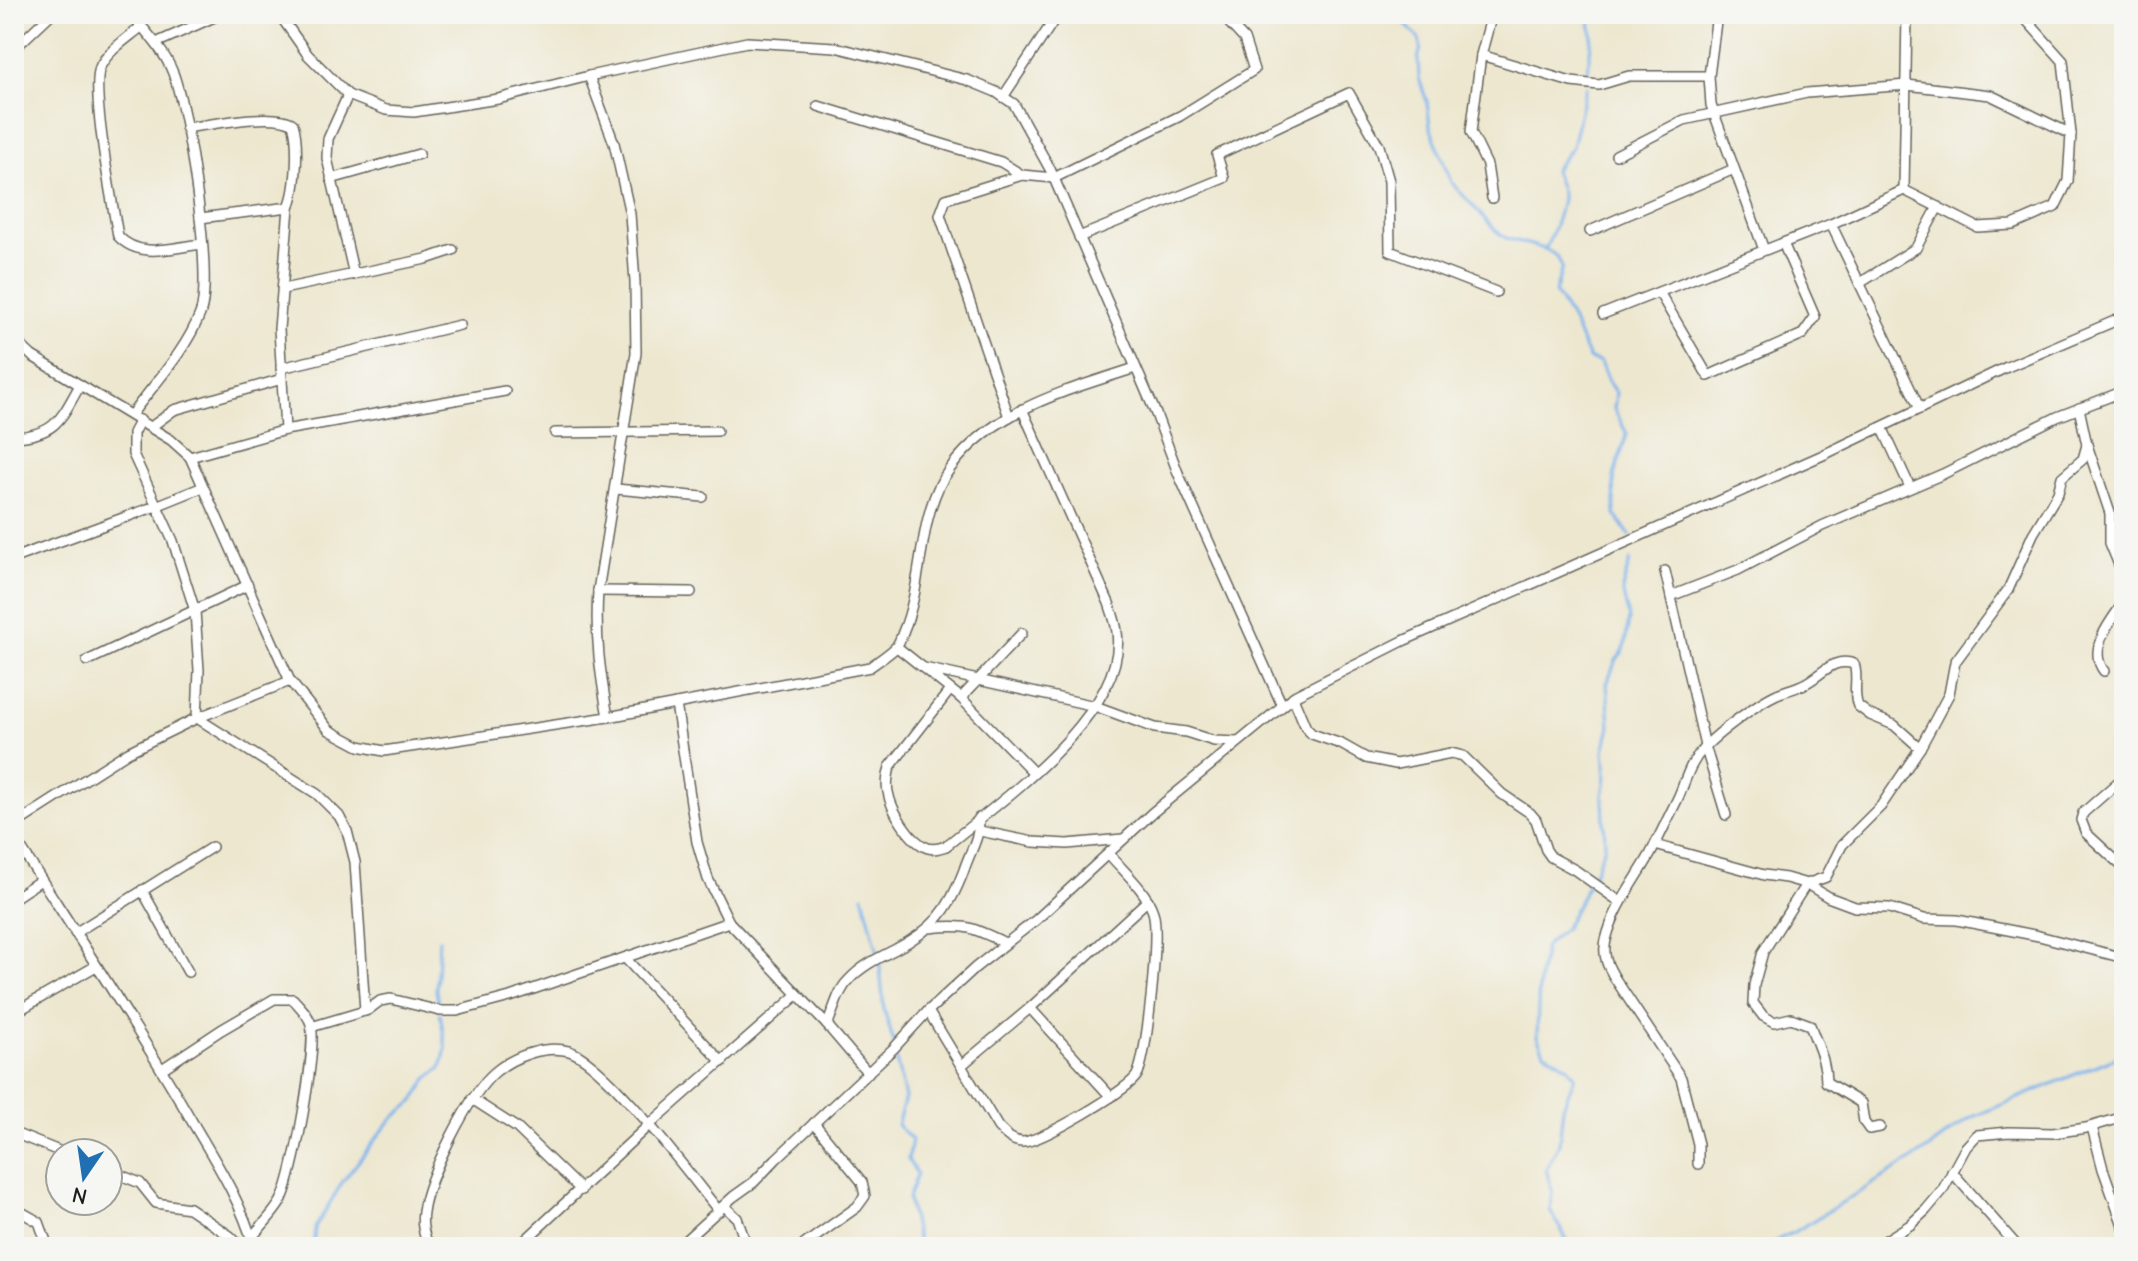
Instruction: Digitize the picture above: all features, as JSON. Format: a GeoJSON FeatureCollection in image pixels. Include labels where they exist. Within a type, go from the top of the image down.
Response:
{"type":"FeatureCollection","features":[{"type":"Feature","properties":{"kind":"street"},"geometry":{"type":"LineString","coordinates":[[16,44],[51,14]]}},
{"type":"Feature","properties":{"kind":"street"},"geometry":{"type":"LineString","coordinates":[[131,14],[156,43],[173,72],[186,128],[200,218],[205,283],[200,314],[136,418],[133,433],[133,454],[173,541],[195,611],[199,670],[197,718]]}},
{"type":"Feature","properties":{"kind":"street"},"geometry":{"type":"LineString","coordinates":[[156,43],[221,14]]}},
{"type":"Feature","properties":{"kind":"street"},"geometry":{"type":"LineString","coordinates":[[279,14],[308,55],[348,95],[386,110],[414,112],[498,99],[747,42],[835,47],[967,80],[1014,104],[1054,178],[1194,509],[1282,705]]}},
{"type":"Feature","properties":{"kind":"street"},"geometry":{"type":"LineString","coordinates":[[1003,97],[1058,14]]}},
{"type":"Feature","properties":{"kind":"street"},"geometry":{"type":"LineString","coordinates":[[1009,417],[940,215],[946,199],[1022,175],[1054,178],[1180,116],[1254,70],[1244,39],[1221,14]]}},
{"type":"Feature","properties":{"kind":"street"},"geometry":{"type":"LineString","coordinates":[[1492,14],[1481,55],[1471,132],[1487,165],[1492,198]]}},
{"type":"Feature","properties":{"kind":"street"},"geometry":{"type":"LineString","coordinates":[[1717,14],[1709,76],[1714,113],[1764,250]]}},
{"type":"Feature","properties":{"kind":"street"},"geometry":{"type":"LineString","coordinates":[[1904,190],[1907,14]]}},
{"type":"Feature","properties":{"kind":"street"},"geometry":{"type":"LineString","coordinates":[[1904,190],[1977,227],[2013,225],[2055,207],[2068,181],[2071,134],[2063,61],[2021,14]]}},
{"type":"Feature","properties":{"kind":"street"},"geometry":{"type":"LineString","coordinates":[[141,27],[111,53],[98,73],[104,157],[118,236],[125,244],[144,251],[202,244]]}},
{"type":"Feature","properties":{"kind":"street"},"geometry":{"type":"LineString","coordinates":[[1481,55],[1571,82],[1599,85],[1629,76],[1709,76]]}},
{"type":"Feature","properties":{"kind":"street"},"geometry":{"type":"LineString","coordinates":[[589,76],[614,143],[630,214],[636,353],[598,591],[596,648],[608,717]]}},
{"type":"Feature","properties":{"kind":"street"},"geometry":{"type":"LineString","coordinates":[[1616,155],[1684,120],[1807,93],[1907,85],[1990,95],[2071,134]]}},
{"type":"Feature","properties":{"kind":"street"},"geometry":{"type":"LineString","coordinates":[[1079,237],[1224,178],[1217,155],[1349,93],[1379,146],[1389,181],[1390,251],[1496,292]]}},
{"type":"Feature","properties":{"kind":"street"},"geometry":{"type":"LineString","coordinates":[[348,95],[328,139],[327,158],[354,275]]}},
{"type":"Feature","properties":{"kind":"street"},"geometry":{"type":"LineString","coordinates":[[818,106],[1001,162],[1022,175]]}},
{"type":"Feature","properties":{"kind":"street"},"geometry":{"type":"LineString","coordinates":[[186,128],[253,120],[289,120],[295,131],[295,166],[279,329],[285,430]]}},
{"type":"Feature","properties":{"kind":"street"},"geometry":{"type":"LineString","coordinates":[[331,179],[419,154]]}},
{"type":"Feature","properties":{"kind":"street"},"geometry":{"type":"LineString","coordinates":[[1590,231],[1734,169]]}},
{"type":"Feature","properties":{"kind":"street"},"geometry":{"type":"LineString","coordinates":[[1603,314],[1831,224],[1904,190]]}},
{"type":"Feature","properties":{"kind":"street"},"geometry":{"type":"LineString","coordinates":[[200,218],[289,207]]}},
{"type":"Feature","properties":{"kind":"street"},"geometry":{"type":"LineString","coordinates":[[1860,283],[1916,248],[1938,207]]}},
{"type":"Feature","properties":{"kind":"street"},"geometry":{"type":"LineString","coordinates":[[1831,224],[1920,409]]}},
{"type":"Feature","properties":{"kind":"street"},"geometry":{"type":"LineString","coordinates":[[1659,292],[1708,376],[1803,334],[1815,317],[1783,243]]}},
{"type":"Feature","properties":{"kind":"street"},"geometry":{"type":"LineString","coordinates":[[283,289],[426,259],[453,250]]}},
{"type":"Feature","properties":{"kind":"street"},"geometry":{"type":"LineString","coordinates":[[678,1247],[754,1182],[928,1011],[1036,920],[1124,839],[1293,697],[1403,641],[2124,317]]}},
{"type":"Feature","properties":{"kind":"street"},"geometry":{"type":"LineString","coordinates":[[151,427],[174,410],[282,373],[460,325]]}},
{"type":"Feature","properties":{"kind":"street"},"geometry":{"type":"LineString","coordinates":[[14,339],[32,356],[151,427],[190,457],[290,681],[329,730],[359,746],[384,751],[608,717],[870,667],[897,647],[910,617],[932,509],[944,478],[967,450],[995,425],[1038,400],[1135,368]]}},
{"type":"Feature","properties":{"kind":"street"},"geometry":{"type":"LineString","coordinates":[[14,437],[46,432],[66,409],[80,385]]}},
{"type":"Feature","properties":{"kind":"street"},"geometry":{"type":"LineString","coordinates":[[190,457],[285,430],[505,391]]}},
{"type":"Feature","properties":{"kind":"street"},"geometry":{"type":"LineString","coordinates":[[1671,596],[1738,570],[1822,526],[2079,408],[2124,391]]}},
{"type":"Feature","properties":{"kind":"street"},"geometry":{"type":"LineString","coordinates":[[2079,408],[2087,445],[2110,513],[2110,543],[2124,577]]}},
{"type":"Feature","properties":{"kind":"street"},"geometry":{"type":"LineString","coordinates":[[950,690],[890,767],[887,778],[888,792],[903,823],[925,847],[935,849],[946,846],[1058,751],[1095,706],[1110,673],[1117,634],[1109,603],[1022,409]]}},
{"type":"Feature","properties":{"kind":"street"},"geometry":{"type":"LineString","coordinates":[[1882,427],[1910,487]]}},
{"type":"Feature","properties":{"kind":"street"},"geometry":{"type":"LineString","coordinates":[[555,433],[717,431]]}},
{"type":"Feature","properties":{"kind":"street"},"geometry":{"type":"LineString","coordinates":[[1880,1127],[1869,1129],[1864,1122],[1861,1103],[1826,1082],[1821,1050],[1810,1025],[1791,1018],[1774,1022],[1763,1016],[1753,1003],[1754,985],[1763,952],[1807,884],[1826,877],[1842,845],[1881,806],[1920,748],[1949,694],[1955,662],[2002,601],[2033,534],[2058,493],[2062,477],[2083,459],[2087,445]]}},
{"type":"Feature","properties":{"kind":"street"},"geometry":{"type":"LineString","coordinates":[[14,558],[203,487]]}},
{"type":"Feature","properties":{"kind":"street"},"geometry":{"type":"LineString","coordinates":[[616,489],[703,497]]}},
{"type":"Feature","properties":{"kind":"street"},"geometry":{"type":"LineString","coordinates":[[1665,571],[1705,746],[1726,815]]}},
{"type":"Feature","properties":{"kind":"street"},"geometry":{"type":"LineString","coordinates":[[87,661],[248,585]]}},
{"type":"Feature","properties":{"kind":"street"},"geometry":{"type":"LineString","coordinates":[[598,591],[691,592]]}},
{"type":"Feature","properties":{"kind":"street"},"geometry":{"type":"LineString","coordinates":[[2104,671],[2096,656],[2098,647],[2124,602]]}},
{"type":"Feature","properties":{"kind":"street"},"geometry":{"type":"LineString","coordinates":[[961,698],[1022,633]]}},
{"type":"Feature","properties":{"kind":"street"},"geometry":{"type":"LineString","coordinates":[[897,647],[961,698],[1034,773]]}},
{"type":"Feature","properties":{"kind":"street"},"geometry":{"type":"LineString","coordinates":[[1698,1164],[1698,1144],[1681,1078],[1607,966],[1605,954],[1606,939],[1619,901],[1655,845],[1680,795],[1686,774],[1705,746],[1774,695],[1801,686],[1834,663],[1844,661],[1854,664],[1857,673],[1858,706],[1864,712],[1894,725],[1920,748]]}},
{"type":"Feature","properties":{"kind":"street"},"geometry":{"type":"LineString","coordinates":[[924,668],[1095,706],[1155,728],[1186,732],[1214,741],[1238,742]]}},
{"type":"Feature","properties":{"kind":"street"},"geometry":{"type":"LineString","coordinates":[[14,825],[128,752],[197,718],[290,681]]}},
{"type":"Feature","properties":{"kind":"street"},"geometry":{"type":"LineString","coordinates":[[1293,697],[1306,728],[1312,734],[1341,744],[1366,758],[1396,764],[1439,754],[1463,756],[1502,794],[1530,813],[1551,857],[1619,901]]}},
{"type":"Feature","properties":{"kind":"street"},"geometry":{"type":"LineString","coordinates":[[676,704],[697,842],[708,879],[729,922],[868,1073]]}},
{"type":"Feature","properties":{"kind":"street"},"geometry":{"type":"LineString","coordinates":[[197,718],[317,794],[339,816],[347,831],[355,862],[365,1011]]}},
{"type":"Feature","properties":{"kind":"street"},"geometry":{"type":"LineString","coordinates":[[2124,777],[2083,813],[2081,820],[2086,833],[2124,868]]}},
{"type":"Feature","properties":{"kind":"street"},"geometry":{"type":"LineString","coordinates":[[827,1025],[842,988],[849,979],[879,957],[930,928],[955,897],[980,831],[979,818]]}},
{"type":"Feature","properties":{"kind":"street"},"geometry":{"type":"LineString","coordinates":[[980,831],[1033,842],[1067,844],[1124,839]]}},
{"type":"Feature","properties":{"kind":"street"},"geometry":{"type":"LineString","coordinates":[[14,837],[162,1069],[230,1186],[253,1243]]}},
{"type":"Feature","properties":{"kind":"street"},"geometry":{"type":"LineString","coordinates":[[1655,845],[1807,884],[1828,897],[1855,907],[1889,908],[1924,919],[1957,920],[2039,936],[2124,958]]}},
{"type":"Feature","properties":{"kind":"street"},"geometry":{"type":"LineString","coordinates":[[75,933],[212,847]]}},
{"type":"Feature","properties":{"kind":"street"},"geometry":{"type":"LineString","coordinates":[[928,1011],[998,1127],[1009,1138],[1020,1142],[1046,1133],[1130,1084],[1139,1072],[1143,1056],[1156,945],[1154,915],[1148,900],[1109,854]]}},
{"type":"Feature","properties":{"kind":"street"},"geometry":{"type":"LineString","coordinates":[[14,898],[41,880]]}},
{"type":"Feature","properties":{"kind":"street"},"geometry":{"type":"LineString","coordinates":[[142,890],[188,972]]}},
{"type":"Feature","properties":{"kind":"street"},"geometry":{"type":"LineString","coordinates":[[962,1065],[1030,1008],[1148,900]]}},
{"type":"Feature","properties":{"kind":"street"},"geometry":{"type":"LineString","coordinates":[[311,1027],[365,1011],[380,1001],[391,999],[440,1011],[457,1011],[510,997],[729,922]]}},
{"type":"Feature","properties":{"kind":"street"},"geometry":{"type":"LineString","coordinates":[[930,928],[958,924],[976,928],[1005,943]]}},
{"type":"Feature","properties":{"kind":"street"},"geometry":{"type":"LineString","coordinates":[[625,958],[722,1062]]}},
{"type":"Feature","properties":{"kind":"street"},"geometry":{"type":"LineString","coordinates":[[14,1013],[96,966]]}},
{"type":"Feature","properties":{"kind":"street"},"geometry":{"type":"LineString","coordinates":[[518,1247],[649,1125],[797,995]]}},
{"type":"Feature","properties":{"kind":"street"},"geometry":{"type":"LineString","coordinates":[[162,1069],[274,999],[293,999],[305,1012],[313,1035],[306,1097],[285,1189],[253,1243]]}},
{"type":"Feature","properties":{"kind":"street"},"geometry":{"type":"LineString","coordinates":[[1030,1008],[1111,1097]]}},
{"type":"Feature","properties":{"kind":"street"},"geometry":{"type":"LineString","coordinates":[[429,1247],[423,1232],[423,1210],[431,1182],[472,1099],[495,1072],[514,1059],[548,1049],[571,1052],[595,1067],[721,1208],[737,1218],[747,1247]]}},
{"type":"Feature","properties":{"kind":"street"},"geometry":{"type":"LineString","coordinates":[[472,1099],[517,1128],[581,1190]]}},
{"type":"Feature","properties":{"kind":"street"},"geometry":{"type":"LineString","coordinates":[[1880,1245],[1926,1210],[1942,1191],[1966,1147],[1977,1135],[2053,1133],[2092,1127],[2124,1117]]}},
{"type":"Feature","properties":{"kind":"street"},"geometry":{"type":"LineString","coordinates":[[801,1247],[857,1207],[865,1196],[862,1182],[814,1123]]}},
{"type":"Feature","properties":{"kind":"street"},"geometry":{"type":"LineString","coordinates":[[2092,1127],[2124,1228]]}},
{"type":"Feature","properties":{"kind":"street"},"geometry":{"type":"LineString","coordinates":[[14,1133],[44,1145]]}},
{"type":"Feature","properties":{"kind":"street"},"geometry":{"type":"LineString","coordinates":[[14,1168],[14,1183]]}},
{"type":"Feature","properties":{"kind":"street"},"geometry":{"type":"LineString","coordinates":[[1952,1172],[2018,1247]]}},
{"type":"Feature","properties":{"kind":"street"},"geometry":{"type":"LineString","coordinates":[[124,1176],[140,1183],[156,1203],[189,1208],[241,1247]]}},
{"type":"Feature","properties":{"kind":"street"},"geometry":{"type":"LineString","coordinates":[[14,1208],[39,1222],[48,1247]]}},
{"type":"Feature","properties":{"kind":"waterway"},"geometry":{"type":"LineString","coordinates":[[1396,14],[1419,39],[1419,78],[1427,102],[1430,126],[1451,182],[1496,231],[1506,238],[1545,249],[1557,256],[1562,267],[1555,293],[1573,322],[1589,359],[1600,362],[1616,393],[1614,409],[1627,434],[1614,476],[1615,514],[1630,536]]}},
{"type":"Feature","properties":{"kind":"waterway"},"geometry":{"type":"LineString","coordinates":[[1587,80],[1592,35],[1589,14]]}},
{"type":"Feature","properties":{"kind":"waterway"},"geometry":{"type":"LineString","coordinates":[[2117,14],[2124,33]]}},
{"type":"Feature","properties":{"kind":"waterway"},"geometry":{"type":"LineString","coordinates":[[1545,249],[1562,199],[1554,170],[1572,147],[1586,87]]}},
{"type":"Feature","properties":{"kind":"waterway"},"geometry":{"type":"LineString","coordinates":[[1571,1247],[1550,1210],[1552,1191],[1546,1169],[1559,1144],[1563,1107],[1575,1076],[1568,1067],[1544,1052],[1537,1037],[1539,979],[1545,946],[1565,928],[1605,845],[1604,751],[1610,726],[1607,684],[1615,662],[1624,650],[1629,619],[1622,589],[1630,561]]}},
{"type":"Feature","properties":{"kind":"waterway"},"geometry":{"type":"LineString","coordinates":[[863,895],[879,957],[884,1010],[894,1043]]}},
{"type":"Feature","properties":{"kind":"waterway"},"geometry":{"type":"LineString","coordinates":[[439,939],[436,991],[439,1007]]}},
{"type":"Feature","properties":{"kind":"waterway"},"geometry":{"type":"LineString","coordinates":[[313,1247],[315,1228],[343,1181],[391,1120],[414,1101],[427,1079],[441,1068],[446,1048],[440,1014]]}},
{"type":"Feature","properties":{"kind":"waterway"},"geometry":{"type":"LineString","coordinates":[[894,1051],[905,1098],[897,1125],[912,1140],[908,1160],[917,1174],[908,1199],[919,1247]]}},
{"type":"Feature","properties":{"kind":"waterway"},"geometry":{"type":"LineString","coordinates":[[1763,1247],[1796,1231],[1921,1154],[1970,1118],[2124,1054]]}}]}
